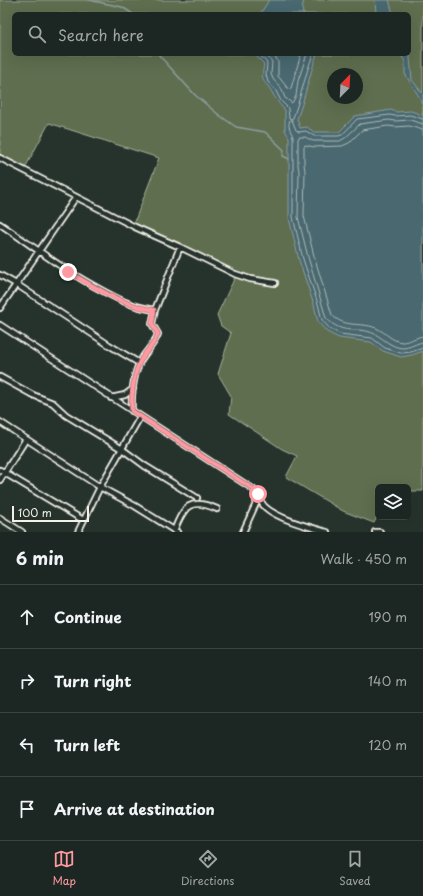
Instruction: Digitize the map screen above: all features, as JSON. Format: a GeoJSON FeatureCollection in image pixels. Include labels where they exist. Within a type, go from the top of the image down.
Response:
{"type":"FeatureCollection","features":[{"type":"Feature","properties":{"kind":"street"},"geometry":{"type":"LineString","coordinates":[[0,158],[135,227],[235,274],[250,279],[275,283]]}},
{"type":"Feature","properties":{"kind":"street"},"geometry":{"type":"LineString","coordinates":[[0,308],[76,197]]}},
{"type":"Feature","properties":{"kind":"street"},"geometry":{"type":"LineString","coordinates":[[0,224],[68,272],[128,304],[154,310]]}},
{"type":"Feature","properties":{"kind":"street"},"geometry":{"type":"LineString","coordinates":[[132,411],[133,389],[139,363],[158,334],[152,324],[154,310],[180,247]]}},
{"type":"Feature","properties":{"kind":"street"},"geometry":{"type":"LineString","coordinates":[[0,275],[139,363]]}},
{"type":"Feature","properties":{"kind":"street"},"geometry":{"type":"LineString","coordinates":[[0,325],[253,489],[263,505],[272,512],[310,530],[327,532]]}},
{"type":"Feature","properties":{"kind":"street"},"geometry":{"type":"LineString","coordinates":[[0,377],[33,395],[50,401],[66,415],[122,449],[144,466],[197,498]]}},
{"type":"Feature","properties":{"kind":"street"},"geometry":{"type":"LineString","coordinates":[[111,398],[124,395],[133,389]]}},
{"type":"Feature","properties":{"kind":"street"},"geometry":{"type":"LineString","coordinates":[[78,532],[100,487],[140,416]]}},
{"type":"Feature","properties":{"kind":"street"},"geometry":{"type":"LineString","coordinates":[[0,422],[100,487],[135,506],[175,531],[183,512],[192,504],[204,503],[217,509]]}},
{"type":"Feature","properties":{"kind":"street"},"geometry":{"type":"LineString","coordinates":[[0,480],[26,439]]}},
{"type":"Feature","properties":{"kind":"street"},"geometry":{"type":"LineString","coordinates":[[0,470],[83,520]]}},
{"type":"Feature","properties":{"kind":"street"},"geometry":{"type":"LineString","coordinates":[[243,532],[259,497]]}},
{"type":"Feature","properties":{"kind":"street"},"geometry":{"type":"LineString","coordinates":[[0,518],[7,524],[22,532]]}},
{"type":"Feature","properties":{"kind":"street"},"geometry":{"type":"LineString","coordinates":[[374,532],[380,532]]}},
{"type":"Feature","properties":{"kind":"green space"},"geometry":{"type":"Polygon","coordinates":[[[0,0],[423,0],[423,491],[411,491],[411,484],[375,484],[376,520],[374,523],[343,511],[286,477],[297,456],[282,449],[229,414],[231,396],[218,374],[231,333],[221,326],[217,315],[237,273],[134,223],[159,158],[49,123],[25,168],[0,155],[0,0]]]}},
{"type":"Feature","properties":{"kind":"water"},"geometry":{"type":"Polygon","coordinates":[[[269,0],[304,0],[303,12],[261,12],[269,0]]]}},
{"type":"Feature","properties":{"kind":"water"},"geometry":{"type":"Polygon","coordinates":[[[375,0],[389,0],[392,12],[376,12],[375,0]]]}},
{"type":"Feature","properties":{"kind":"water"},"geometry":{"type":"Polygon","coordinates":[[[256,56],[316,56],[297,119],[300,128],[307,127],[314,132],[339,132],[355,116],[391,110],[396,112],[411,111],[422,115],[423,111],[423,351],[401,357],[383,351],[371,342],[339,338],[327,332],[318,322],[299,260],[289,218],[289,137],[285,130],[285,110],[263,79],[264,64],[256,56]]]}},
{"type":"Feature","properties":{"kind":"water"},"geometry":{"type":"Polygon","coordinates":[[[401,56],[410,56],[412,80],[423,94],[423,108],[420,98],[405,74],[405,61],[401,56]]]}},
{"type":"Feature","properties":{"kind":"waterway"},"geometry":{"type":"LineString","coordinates":[[89,0],[122,7],[130,12]]}},
{"type":"Feature","properties":{"kind":"waterway"},"geometry":{"type":"LineString","coordinates":[[160,56],[195,95],[219,115],[236,127],[265,132],[284,150],[283,156],[289,159]]}},
{"type":"Feature","properties":{"kind":"route"},"geometry":{"type":"LineString","coordinates":[[68,272],[128,304],[154,310],[152,324],[158,334],[151,347],[139,363],[132,396],[132,411],[253,489],[258,494]]}}]}
